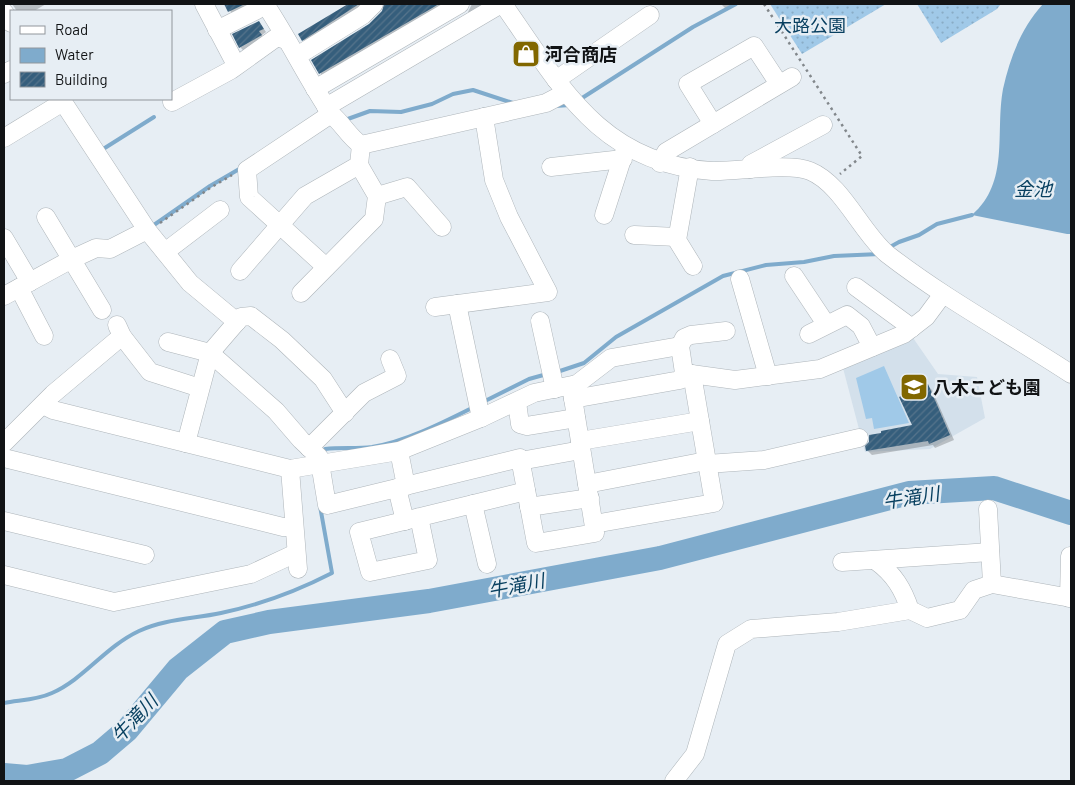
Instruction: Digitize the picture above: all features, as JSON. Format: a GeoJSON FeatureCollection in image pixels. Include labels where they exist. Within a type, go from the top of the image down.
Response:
{"type":"FeatureCollection","features":[{"type":"Feature","properties":{"kind":"street"},"geometry":{"type":"LineString","coordinates":[[204,4],[234,61]]}},
{"type":"Feature","properties":{"kind":"street"},"geometry":{"type":"LineString","coordinates":[[297,56],[364,15],[374,4]]}},
{"type":"Feature","properties":{"kind":"street"},"geometry":{"type":"LineString","coordinates":[[315,90],[374,45],[436,25],[460,4]]}},
{"type":"Feature","properties":{"kind":"street"},"geometry":{"type":"LineString","coordinates":[[326,267],[278,226],[249,197],[247,170],[329,111],[502,4],[560,86],[624,153]]}},
{"type":"Feature","properties":{"kind":"street"},"geometry":{"type":"LineString","coordinates":[[217,30],[259,6],[281,39],[297,56],[301,68],[329,111],[342,123],[353,140],[361,145],[546,103],[560,86],[650,15]]}},
{"type":"Feature","properties":{"kind":"street"},"geometry":{"type":"LineString","coordinates":[[172,102],[231,70],[281,39]]}},
{"type":"Feature","properties":{"kind":"street"},"geometry":{"type":"LineString","coordinates":[[660,163],[666,152],[713,124],[785,81],[754,46],[688,84],[713,124]]}},
{"type":"Feature","properties":{"kind":"street"},"geometry":{"type":"LineString","coordinates":[[4,138],[62,100],[147,230],[190,283],[237,322]]}},
{"type":"Feature","properties":{"kind":"street"},"geometry":{"type":"LineString","coordinates":[[435,307],[548,292],[509,216],[494,180],[484,117]]}},
{"type":"Feature","properties":{"kind":"street"},"geometry":{"type":"LineString","coordinates":[[750,169],[751,164],[823,125]]}},
{"type":"Feature","properties":{"kind":"street"},"geometry":{"type":"LineString","coordinates":[[301,293],[374,219],[378,196],[359,165],[361,145]]}},
{"type":"Feature","properties":{"kind":"street"},"geometry":{"type":"LineString","coordinates":[[604,215],[624,153]]}},
{"type":"Feature","properties":{"kind":"street"},"geometry":{"type":"LineString","coordinates":[[551,167],[624,153],[660,163],[712,171],[781,168],[810,171],[828,184],[885,252],[943,294],[1071,374]]}},
{"type":"Feature","properties":{"kind":"street"},"geometry":{"type":"LineString","coordinates":[[240,271],[305,196],[359,165]]}},
{"type":"Feature","properties":{"kind":"street"},"geometry":{"type":"LineString","coordinates":[[690,167],[676,240],[693,266]]}},
{"type":"Feature","properties":{"kind":"street"},"geometry":{"type":"LineString","coordinates":[[378,196],[407,187],[442,227]]}},
{"type":"Feature","properties":{"kind":"street"},"geometry":{"type":"LineString","coordinates":[[165,252],[220,210]]}},
{"type":"Feature","properties":{"kind":"street"},"geometry":{"type":"LineString","coordinates":[[46,217],[102,310]]}},
{"type":"Feature","properties":{"kind":"street"},"geometry":{"type":"LineString","coordinates":[[13,290],[96,248],[110,249],[147,230]]}},
{"type":"Feature","properties":{"kind":"street"},"geometry":{"type":"LineString","coordinates":[[634,235],[677,237]]}},
{"type":"Feature","properties":{"kind":"street"},"geometry":{"type":"LineString","coordinates":[[4,238],[13,290],[44,336]]}},
{"type":"Feature","properties":{"kind":"street"},"geometry":{"type":"LineString","coordinates":[[794,276],[826,324]]}},
{"type":"Feature","properties":{"kind":"street"},"geometry":{"type":"LineString","coordinates":[[740,279],[768,376]]}},
{"type":"Feature","properties":{"kind":"street"},"geometry":{"type":"LineString","coordinates":[[856,287],[912,328]]}},
{"type":"Feature","properties":{"kind":"street"},"geometry":{"type":"LineString","coordinates":[[43,405],[53,410],[290,470],[321,463],[399,451],[482,418],[534,393],[680,380],[688,374],[735,380],[820,369],[904,334],[926,317],[943,294]]}},
{"type":"Feature","properties":{"kind":"street"},"geometry":{"type":"LineString","coordinates":[[457,304],[482,418]]}},
{"type":"Feature","properties":{"kind":"street"},"geometry":{"type":"LineString","coordinates":[[809,334],[847,315],[861,326],[872,347]]}},
{"type":"Feature","properties":{"kind":"street"},"geometry":{"type":"LineString","coordinates":[[186,443],[210,353],[241,316],[251,316],[282,340],[323,379],[345,412]]}},
{"type":"Feature","properties":{"kind":"street"},"geometry":{"type":"LineString","coordinates":[[168,342],[210,353],[276,411],[309,448],[319,456],[327,505],[520,458],[536,543],[595,533],[576,418],[540,321]]}},
{"type":"Feature","properties":{"kind":"street"},"geometry":{"type":"LineString","coordinates":[[4,443],[120,330],[150,372],[200,388]]}},
{"type":"Feature","properties":{"kind":"street"},"geometry":{"type":"LineString","coordinates":[[594,524],[714,502],[700,421],[680,346],[684,338],[691,335],[726,330]]}},
{"type":"Feature","properties":{"kind":"street"},"geometry":{"type":"LineString","coordinates":[[566,391],[611,358],[680,346]]}},
{"type":"Feature","properties":{"kind":"street"},"geometry":{"type":"LineString","coordinates":[[309,448],[364,393],[397,376],[390,359]]}},
{"type":"Feature","properties":{"kind":"street"},"geometry":{"type":"LineString","coordinates":[[517,402],[520,424],[527,426],[576,418]]}},
{"type":"Feature","properties":{"kind":"street"},"geometry":{"type":"LineString","coordinates":[[521,467],[700,421]]}},
{"type":"Feature","properties":{"kind":"street"},"geometry":{"type":"LineString","coordinates":[[399,451],[402,487],[412,519],[473,504],[588,491],[707,463],[764,460],[859,438]]}},
{"type":"Feature","properties":{"kind":"street"},"geometry":{"type":"LineString","coordinates":[[4,458],[283,527],[293,527]]}},
{"type":"Feature","properties":{"kind":"street"},"geometry":{"type":"LineString","coordinates":[[4,575],[114,602],[251,574],[297,562],[290,470]]}},
{"type":"Feature","properties":{"kind":"street"},"geometry":{"type":"LineString","coordinates":[[473,504],[487,564]]}},
{"type":"Feature","properties":{"kind":"street"},"geometry":{"type":"LineString","coordinates":[[988,509],[992,584]]}},
{"type":"Feature","properties":{"kind":"street"},"geometry":{"type":"LineString","coordinates":[[4,521],[145,555]]}},
{"type":"Feature","properties":{"kind":"street"},"geometry":{"type":"LineString","coordinates":[[842,562],[990,552]]}},
{"type":"Feature","properties":{"kind":"street"},"geometry":{"type":"LineString","coordinates":[[674,781],[695,754],[727,644],[751,629],[838,622],[910,610],[927,618],[960,610],[974,590],[992,584],[1070,598],[1070,556]]}},
{"type":"Feature","properties":{"kind":"street"},"geometry":{"type":"LineString","coordinates":[[876,561],[895,578],[910,610]]}},
{"type":"Feature","properties":{"kind":"path"},"geometry":{"type":"LineString","coordinates":[[764,4],[862,156],[828,184]]}},
{"type":"Feature","properties":{"kind":"path"},"geometry":{"type":"LineString","coordinates":[[147,230],[153,228],[210,188],[243,170],[247,170]]}},
{"type":"Feature","properties":{"kind":"shaded area","name":"八木こども園"},"geometry":{"type":"Polygon","coordinates":[[[911,335],[938,374],[977,377],[985,418],[930,449],[865,452],[843,368],[911,335]]]}},
{"type":"Feature","properties":{"kind":"green space","name":"大路公園"},"geometry":{"type":"Polygon","coordinates":[[[770,4],[886,4],[802,54],[770,4]]]}},
{"type":"Feature","properties":{"kind":"green space"},"geometry":{"type":"Polygon","coordinates":[[[917,4],[1001,4],[997,9],[941,43],[917,4]]]}},
{"type":"Feature","properties":{"kind":"green space"},"geometry":{"type":"Polygon","coordinates":[[[884,366],[909,423],[874,429],[872,418],[866,419],[856,378],[884,366]]]}},
{"type":"Feature","properties":{"kind":"water","name":"金池"},"geometry":{"type":"Polygon","coordinates":[[[1043,4],[1071,4],[1071,234],[972,215],[984,202],[992,188],[996,172],[999,156],[1003,89],[1009,66],[1017,44],[1028,23],[1043,4]]]}},
{"type":"Feature","properties":{"kind":"building"},"geometry":{"type":"Polygon","coordinates":[[[224,4],[242,4],[243,5],[228,12],[224,4]]]}},
{"type":"Feature","properties":{"kind":"building"},"geometry":{"type":"Polygon","coordinates":[[[348,4],[359,4],[302,41],[298,34],[348,4]]]}},
{"type":"Feature","properties":{"kind":"building"},"geometry":{"type":"Polygon","coordinates":[[[384,4],[439,4],[319,74],[311,60],[369,24],[382,11],[384,4]]]}},
{"type":"Feature","properties":{"kind":"building"},"geometry":{"type":"Polygon","coordinates":[[[259,21],[264,29],[259,31],[262,35],[239,48],[232,34],[259,21]]]}},
{"type":"Feature","properties":{"kind":"building"},"geometry":{"type":"Polygon","coordinates":[[[928,384],[950,435],[929,444],[928,441],[866,451],[865,446],[869,442],[869,435],[912,425],[899,397],[928,384]]]}},
{"type":"Feature","properties":{"kind":"waterway"},"geometry":{"type":"LineString","coordinates":[[579,100],[693,27],[736,4]]}},
{"type":"Feature","properties":{"kind":"waterway"},"geometry":{"type":"LineString","coordinates":[[345,120],[370,111],[401,112],[432,104],[453,94],[473,90],[513,103]]}},
{"type":"Feature","properties":{"kind":"waterway"},"geometry":{"type":"LineString","coordinates":[[555,106],[570,105]]}},
{"type":"Feature","properties":{"kind":"waterway"},"geometry":{"type":"LineString","coordinates":[[100,151],[154,117]]}},
{"type":"Feature","properties":{"kind":"waterway"},"geometry":{"type":"LineString","coordinates":[[151,227],[210,186],[241,168]]}},
{"type":"Feature","properties":{"kind":"waterway"},"geometry":{"type":"LineString","coordinates":[[890,247],[919,235],[937,224],[972,215]]}},
{"type":"Feature","properties":{"kind":"waterway"},"geometry":{"type":"LineString","coordinates":[[557,372],[584,363],[616,337],[723,276],[766,265],[804,262],[834,256],[880,254]]}},
{"type":"Feature","properties":{"kind":"waterway"},"geometry":{"type":"LineString","coordinates":[[483,402],[529,379],[547,374]]}},
{"type":"Feature","properties":{"kind":"waterway"},"geometry":{"type":"LineString","coordinates":[[325,449],[366,448],[398,441],[474,407]]}},
{"type":"Feature","properties":{"kind":"waterway","name":"牛滝川"},"geometry":{"type":"LineString","coordinates":[[4,775],[27,777],[67,770],[100,753],[127,730],[178,669],[225,632],[269,622],[429,601],[660,558],[909,493],[994,488],[1071,513]]}},
{"type":"Feature","properties":{"kind":"waterway"},"geometry":{"type":"LineString","coordinates":[[4,703],[40,697],[64,687],[116,645],[149,627],[221,613],[264,602],[332,573],[320,506]]}},
{"type":"Feature","properties":{"kind":"place","name":"河合商店"},"geometry":{"type":"Point","coordinates":[526,54]}},
{"type":"Feature","properties":{"kind":"place","name":"八木こども園"},"geometry":{"type":"Point","coordinates":[914,387]}}]}
